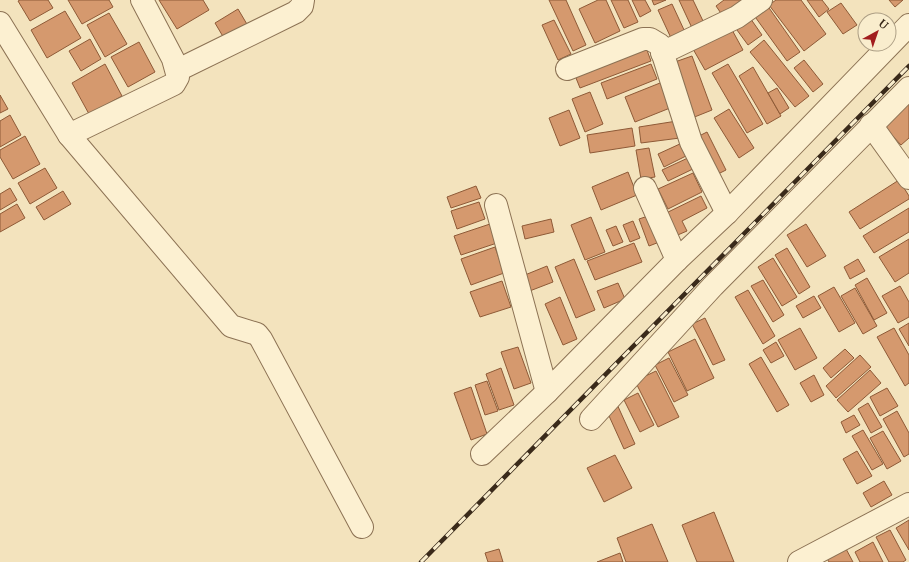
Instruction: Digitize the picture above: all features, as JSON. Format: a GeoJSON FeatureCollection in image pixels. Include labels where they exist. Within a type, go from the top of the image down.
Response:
{"type":"FeatureCollection","features":[{"type":"Feature","properties":{"kind":"street"},"geometry":{"type":"LineString","coordinates":[[70,135],[174,84],[178,77],[178,70],[142,0]]}},
{"type":"Feature","properties":{"kind":"street"},"geometry":{"type":"LineString","coordinates":[[178,70],[296,12],[302,6],[303,0]]}},
{"type":"Feature","properties":{"kind":"street"},"geometry":{"type":"LineString","coordinates":[[662,53],[737,17],[761,0]]}},
{"type":"Feature","properties":{"kind":"street"},"geometry":{"type":"LineString","coordinates":[[0,23],[70,135],[230,326],[257,334],[261,339],[362,527]]}},
{"type":"Feature","properties":{"kind":"street"},"geometry":{"type":"LineString","coordinates":[[482,454],[547,392],[677,260],[727,213],[909,25]]}},
{"type":"Feature","properties":{"kind":"street"},"geometry":{"type":"LineString","coordinates":[[567,69],[643,40],[650,39],[660,45],[691,142],[727,213]]}},
{"type":"Feature","properties":{"kind":"street"},"geometry":{"type":"LineString","coordinates":[[591,419],[713,286],[909,88]]}},
{"type":"Feature","properties":{"kind":"street"},"geometry":{"type":"LineString","coordinates":[[871,125],[909,178]]}},
{"type":"Feature","properties":{"kind":"street"},"geometry":{"type":"LineString","coordinates":[[645,188],[677,260]]}},
{"type":"Feature","properties":{"kind":"street"},"geometry":{"type":"LineString","coordinates":[[496,205],[547,392]]}},
{"type":"Feature","properties":{"kind":"street"},"geometry":{"type":"LineString","coordinates":[[799,562],[909,504]]}},
{"type":"Feature","properties":{"kind":"building"},"geometry":{"type":"Polygon","coordinates":[[[48,0],[53,8],[30,21],[18,1],[48,0]]]}},
{"type":"Feature","properties":{"kind":"building"},"geometry":{"type":"Polygon","coordinates":[[[68,0],[109,0],[113,7],[82,24],[68,0]]]}},
{"type":"Feature","properties":{"kind":"building"},"geometry":{"type":"Polygon","coordinates":[[[159,0],[203,0],[209,10],[177,29],[159,0]]]}},
{"type":"Feature","properties":{"kind":"building"},"geometry":{"type":"Polygon","coordinates":[[[549,0],[566,0],[586,45],[573,51],[549,0]]]}},
{"type":"Feature","properties":{"kind":"building"},"geometry":{"type":"Polygon","coordinates":[[[598,0],[606,0],[620,31],[595,43],[579,9],[598,0]]]}},
{"type":"Feature","properties":{"kind":"building"},"geometry":{"type":"Polygon","coordinates":[[[611,0],[628,0],[638,22],[624,28],[611,0]]]}},
{"type":"Feature","properties":{"kind":"building"},"geometry":{"type":"Polygon","coordinates":[[[632,0],[645,0],[651,11],[640,17],[632,0]]]}},
{"type":"Feature","properties":{"kind":"building"},"geometry":{"type":"Polygon","coordinates":[[[652,0],[666,0],[654,5],[652,0]]]}},
{"type":"Feature","properties":{"kind":"building"},"geometry":{"type":"Polygon","coordinates":[[[679,0],[693,0],[704,23],[692,28],[679,0]]]}},
{"type":"Feature","properties":{"kind":"building"},"geometry":{"type":"Polygon","coordinates":[[[724,0],[757,0],[727,22],[716,6],[724,0]]]}},
{"type":"Feature","properties":{"kind":"building"},"geometry":{"type":"Polygon","coordinates":[[[776,0],[801,0],[826,34],[804,51],[769,5],[776,0]]]}},
{"type":"Feature","properties":{"kind":"building"},"geometry":{"type":"Polygon","coordinates":[[[807,0],[822,0],[829,9],[819,17],[807,0]]]}},
{"type":"Feature","properties":{"kind":"building"},"geometry":{"type":"Polygon","coordinates":[[[889,0],[903,0],[895,7],[889,0]]]}},
{"type":"Feature","properties":{"kind":"building"},"geometry":{"type":"Polygon","coordinates":[[[841,3],[857,25],[843,34],[827,12],[841,3]]]}},
{"type":"Feature","properties":{"kind":"building"},"geometry":{"type":"Polygon","coordinates":[[[672,4],[685,32],[671,38],[658,10],[672,4]]]}},
{"type":"Feature","properties":{"kind":"building"},"geometry":{"type":"Polygon","coordinates":[[[767,5],[800,52],[787,61],[753,14],[767,5]]]}},
{"type":"Feature","properties":{"kind":"building"},"geometry":{"type":"Polygon","coordinates":[[[238,9],[251,31],[228,45],[215,23],[238,9]]]}},
{"type":"Feature","properties":{"kind":"building"},"geometry":{"type":"Polygon","coordinates":[[[65,11],[81,38],[47,58],[31,30],[65,11]]]}},
{"type":"Feature","properties":{"kind":"building"},"geometry":{"type":"Polygon","coordinates":[[[109,13],[127,44],[105,57],[87,25],[109,13]]]}},
{"type":"Feature","properties":{"kind":"building"},"geometry":{"type":"Polygon","coordinates":[[[748,15],[762,35],[748,45],[734,26],[748,15]]]}},
{"type":"Feature","properties":{"kind":"building"},"geometry":{"type":"Polygon","coordinates":[[[554,20],[571,54],[558,60],[542,25],[554,20]]]}},
{"type":"Feature","properties":{"kind":"building"},"geometry":{"type":"Polygon","coordinates":[[[731,28],[743,50],[705,70],[693,49],[731,28]]]}},
{"type":"Feature","properties":{"kind":"building"},"geometry":{"type":"Polygon","coordinates":[[[90,39],[101,59],[81,71],[69,51],[90,39]]]}},
{"type":"Feature","properties":{"kind":"building"},"geometry":{"type":"Polygon","coordinates":[[[764,40],[809,96],[795,107],[750,52],[764,40]]]}},
{"type":"Feature","properties":{"kind":"building"},"geometry":{"type":"Polygon","coordinates":[[[139,42],[155,72],[128,87],[111,57],[139,42]]]}},
{"type":"Feature","properties":{"kind":"building"},"geometry":{"type":"Polygon","coordinates":[[[645,45],[651,61],[580,88],[574,73],[645,45]]]}},
{"type":"Feature","properties":{"kind":"building"},"geometry":{"type":"Polygon","coordinates":[[[692,56],[712,110],[692,118],[672,63],[692,56]]]}},
{"type":"Feature","properties":{"kind":"building"},"geometry":{"type":"Polygon","coordinates":[[[804,60],[823,84],[813,92],[794,68],[804,60]]]}},
{"type":"Feature","properties":{"kind":"building"},"geometry":{"type":"Polygon","coordinates":[[[105,64],[122,96],[89,114],[72,83],[105,64]]]}},
{"type":"Feature","properties":{"kind":"building"},"geometry":{"type":"Polygon","coordinates":[[[651,64],[657,79],[607,99],[601,83],[651,64]]]}},
{"type":"Feature","properties":{"kind":"building"},"geometry":{"type":"Polygon","coordinates":[[[728,64],[763,124],[747,133],[712,73],[728,64]]]}},
{"type":"Feature","properties":{"kind":"building"},"geometry":{"type":"Polygon","coordinates":[[[753,67],[781,116],[767,124],[739,76],[753,67]]]}},
{"type":"Feature","properties":{"kind":"building"},"geometry":{"type":"Polygon","coordinates":[[[665,81],[675,106],[635,122],[625,97],[665,81]]]}},
{"type":"Feature","properties":{"kind":"building"},"geometry":{"type":"Polygon","coordinates":[[[777,88],[789,108],[780,114],[768,93],[777,88]]]}},
{"type":"Feature","properties":{"kind":"building"},"geometry":{"type":"Polygon","coordinates":[[[590,92],[603,124],[585,132],[572,99],[590,92]]]}},
{"type":"Feature","properties":{"kind":"building"},"geometry":{"type":"Polygon","coordinates":[[[0,95],[8,109],[0,113],[0,95]]]}},
{"type":"Feature","properties":{"kind":"building"},"geometry":{"type":"Polygon","coordinates":[[[909,98],[909,138],[901,145],[881,123],[909,98]]]}},
{"type":"Feature","properties":{"kind":"building"},"geometry":{"type":"Polygon","coordinates":[[[729,109],[754,148],[739,158],[714,118],[729,109]]]}},
{"type":"Feature","properties":{"kind":"building"},"geometry":{"type":"Polygon","coordinates":[[[569,110],[580,138],[560,146],[549,118],[569,110]]]}},
{"type":"Feature","properties":{"kind":"building"},"geometry":{"type":"Polygon","coordinates":[[[10,115],[21,135],[0,147],[0,121],[10,115]]]}},
{"type":"Feature","properties":{"kind":"building"},"geometry":{"type":"Polygon","coordinates":[[[677,121],[680,138],[641,143],[639,127],[677,121]]]}},
{"type":"Feature","properties":{"kind":"building"},"geometry":{"type":"Polygon","coordinates":[[[632,128],[635,146],[590,153],[587,135],[632,128]]]}},
{"type":"Feature","properties":{"kind":"building"},"geometry":{"type":"Polygon","coordinates":[[[707,132],[726,170],[712,177],[693,139],[707,132]]]}},
{"type":"Feature","properties":{"kind":"building"},"geometry":{"type":"Polygon","coordinates":[[[25,136],[40,164],[13,179],[0,157],[0,150],[25,136]]]}},
{"type":"Feature","properties":{"kind":"building"},"geometry":{"type":"Polygon","coordinates":[[[682,143],[688,155],[664,167],[658,154],[682,143]]]}},
{"type":"Feature","properties":{"kind":"building"},"geometry":{"type":"Polygon","coordinates":[[[649,148],[655,177],[641,179],[636,150],[649,148]]]}},
{"type":"Feature","properties":{"kind":"building"},"geometry":{"type":"Polygon","coordinates":[[[690,157],[695,168],[668,181],[662,170],[690,157]]]}},
{"type":"Feature","properties":{"kind":"building"},"geometry":{"type":"Polygon","coordinates":[[[45,168],[57,188],[30,204],[18,183],[45,168]]]}},
{"type":"Feature","properties":{"kind":"building"},"geometry":{"type":"Polygon","coordinates":[[[628,172],[637,195],[601,210],[592,187],[628,172]]]}},
{"type":"Feature","properties":{"kind":"building"},"geometry":{"type":"Polygon","coordinates":[[[693,173],[702,192],[668,209],[658,189],[693,173]]]}},
{"type":"Feature","properties":{"kind":"building"},"geometry":{"type":"Polygon","coordinates":[[[899,180],[909,196],[909,199],[860,229],[849,212],[899,180]]]}},
{"type":"Feature","properties":{"kind":"building"},"geometry":{"type":"Polygon","coordinates":[[[476,186],[481,198],[451,208],[447,197],[476,186]]]}},
{"type":"Feature","properties":{"kind":"building"},"geometry":{"type":"Polygon","coordinates":[[[10,188],[17,200],[0,210],[0,194],[10,188]]]}},
{"type":"Feature","properties":{"kind":"building"},"geometry":{"type":"Polygon","coordinates":[[[63,191],[71,204],[44,220],[36,207],[63,191]]]}},
{"type":"Feature","properties":{"kind":"building"},"geometry":{"type":"Polygon","coordinates":[[[701,196],[707,208],[682,221],[687,231],[673,237],[662,215],[701,196]]]}},
{"type":"Feature","properties":{"kind":"building"},"geometry":{"type":"Polygon","coordinates":[[[479,202],[485,219],[457,229],[451,211],[479,202]]]}},
{"type":"Feature","properties":{"kind":"building"},"geometry":{"type":"Polygon","coordinates":[[[17,204],[25,218],[0,232],[0,214],[17,204]]]}},
{"type":"Feature","properties":{"kind":"building"},"geometry":{"type":"Polygon","coordinates":[[[909,208],[909,232],[874,253],[863,236],[909,208]]]}},
{"type":"Feature","properties":{"kind":"building"},"geometry":{"type":"Polygon","coordinates":[[[651,215],[662,241],[649,246],[639,219],[651,215]]]}},
{"type":"Feature","properties":{"kind":"building"},"geometry":{"type":"Polygon","coordinates":[[[591,217],[605,252],[585,260],[571,225],[591,217]]]}},
{"type":"Feature","properties":{"kind":"building"},"geometry":{"type":"Polygon","coordinates":[[[551,219],[554,232],[525,239],[522,226],[551,219]]]}},
{"type":"Feature","properties":{"kind":"building"},"geometry":{"type":"Polygon","coordinates":[[[633,221],[640,238],[630,242],[623,225],[633,221]]]}},
{"type":"Feature","properties":{"kind":"building"},"geometry":{"type":"Polygon","coordinates":[[[490,224],[497,243],[461,255],[454,236],[490,224]]]}},
{"type":"Feature","properties":{"kind":"building"},"geometry":{"type":"Polygon","coordinates":[[[806,224],[826,256],[807,267],[787,235],[806,224]]]}},
{"type":"Feature","properties":{"kind":"building"},"geometry":{"type":"Polygon","coordinates":[[[616,226],[623,242],[613,246],[606,230],[616,226]]]}},
{"type":"Feature","properties":{"kind":"building"},"geometry":{"type":"Polygon","coordinates":[[[909,239],[909,273],[895,282],[879,257],[909,239]]]}},
{"type":"Feature","properties":{"kind":"building"},"geometry":{"type":"Polygon","coordinates":[[[634,243],[642,262],[595,280],[587,261],[634,243]]]}},
{"type":"Feature","properties":{"kind":"building"},"geometry":{"type":"Polygon","coordinates":[[[495,247],[504,273],[471,285],[461,259],[495,247]]]}},
{"type":"Feature","properties":{"kind":"building"},"geometry":{"type":"Polygon","coordinates":[[[787,248],[810,287],[799,294],[775,255],[787,248]]]}},
{"type":"Feature","properties":{"kind":"building"},"geometry":{"type":"Polygon","coordinates":[[[773,258],[797,297],[782,306],[758,267],[773,258]]]}},
{"type":"Feature","properties":{"kind":"building"},"geometry":{"type":"Polygon","coordinates":[[[574,259],[595,310],[576,318],[555,267],[574,259]]]}},
{"type":"Feature","properties":{"kind":"building"},"geometry":{"type":"Polygon","coordinates":[[[858,259],[865,271],[850,279],[844,267],[858,259]]]}},
{"type":"Feature","properties":{"kind":"building"},"geometry":{"type":"Polygon","coordinates":[[[547,266],[553,282],[527,292],[520,277],[547,266]]]}},
{"type":"Feature","properties":{"kind":"building"},"geometry":{"type":"Polygon","coordinates":[[[867,278],[887,313],[874,320],[855,285],[867,278]]]}},
{"type":"Feature","properties":{"kind":"building"},"geometry":{"type":"Polygon","coordinates":[[[763,280],[784,315],[773,322],[751,286],[763,280]]]}},
{"type":"Feature","properties":{"kind":"building"},"geometry":{"type":"Polygon","coordinates":[[[502,281],[511,307],[480,317],[470,292],[502,281]]]}},
{"type":"Feature","properties":{"kind":"building"},"geometry":{"type":"Polygon","coordinates":[[[618,283],[625,299],[604,308],[597,291],[618,283]]]}},
{"type":"Feature","properties":{"kind":"building"},"geometry":{"type":"Polygon","coordinates":[[[900,286],[909,302],[909,317],[898,323],[882,296],[900,286]]]}},
{"type":"Feature","properties":{"kind":"building"},"geometry":{"type":"Polygon","coordinates":[[[834,287],[855,323],[839,332],[818,296],[834,287]]]}},
{"type":"Feature","properties":{"kind":"building"},"geometry":{"type":"Polygon","coordinates":[[[855,288],[877,326],[863,334],[841,296],[855,288]]]}},
{"type":"Feature","properties":{"kind":"building"},"geometry":{"type":"Polygon","coordinates":[[[748,290],[775,336],[763,344],[735,297],[748,290]]]}},
{"type":"Feature","properties":{"kind":"building"},"geometry":{"type":"Polygon","coordinates":[[[814,296],[821,308],[803,318],[796,306],[814,296]]]}},
{"type":"Feature","properties":{"kind":"building"},"geometry":{"type":"Polygon","coordinates":[[[560,297],[577,339],[563,345],[545,304],[560,297]]]}},
{"type":"Feature","properties":{"kind":"building"},"geometry":{"type":"Polygon","coordinates":[[[705,318],[725,360],[713,365],[692,324],[705,318]]]}},
{"type":"Feature","properties":{"kind":"building"},"geometry":{"type":"Polygon","coordinates":[[[909,323],[909,346],[899,329],[909,323]]]}},
{"type":"Feature","properties":{"kind":"building"},"geometry":{"type":"Polygon","coordinates":[[[800,328],[817,358],[795,370],[778,340],[800,328]]]}},
{"type":"Feature","properties":{"kind":"building"},"geometry":{"type":"Polygon","coordinates":[[[894,328],[909,355],[909,383],[905,386],[877,337],[894,328]]]}},
{"type":"Feature","properties":{"kind":"building"},"geometry":{"type":"Polygon","coordinates":[[[695,339],[714,378],[687,391],[668,352],[695,339]]]}},
{"type":"Feature","properties":{"kind":"building"},"geometry":{"type":"Polygon","coordinates":[[[776,342],[784,356],[771,363],[763,350],[776,342]]]}},
{"type":"Feature","properties":{"kind":"building"},"geometry":{"type":"Polygon","coordinates":[[[518,347],[531,383],[514,389],[501,352],[518,347]]]}},
{"type":"Feature","properties":{"kind":"building"},"geometry":{"type":"Polygon","coordinates":[[[845,349],[854,358],[831,378],[823,368],[845,349]]]}},
{"type":"Feature","properties":{"kind":"building"},"geometry":{"type":"Polygon","coordinates":[[[860,355],[871,367],[836,398],[826,386],[860,355]]]}},
{"type":"Feature","properties":{"kind":"building"},"geometry":{"type":"Polygon","coordinates":[[[761,357],[789,405],[777,412],[749,364],[761,357]]]}},
{"type":"Feature","properties":{"kind":"building"},"geometry":{"type":"Polygon","coordinates":[[[669,358],[688,395],[674,402],[655,365],[669,358]]]}},
{"type":"Feature","properties":{"kind":"building"},"geometry":{"type":"Polygon","coordinates":[[[501,368],[514,405],[499,410],[486,374],[501,368]]]}},
{"type":"Feature","properties":{"kind":"building"},"geometry":{"type":"Polygon","coordinates":[[[870,370],[881,383],[848,412],[837,400],[870,370]]]}},
{"type":"Feature","properties":{"kind":"building"},"geometry":{"type":"Polygon","coordinates":[[[656,371],[679,417],[658,427],[635,381],[656,371]]]}},
{"type":"Feature","properties":{"kind":"building"},"geometry":{"type":"Polygon","coordinates":[[[814,375],[824,395],[811,402],[800,383],[814,375]]]}},
{"type":"Feature","properties":{"kind":"building"},"geometry":{"type":"Polygon","coordinates":[[[487,381],[498,411],[485,415],[475,385],[487,381]]]}},
{"type":"Feature","properties":{"kind":"building"},"geometry":{"type":"Polygon","coordinates":[[[471,387],[487,434],[471,440],[454,393],[471,387]]]}},
{"type":"Feature","properties":{"kind":"building"},"geometry":{"type":"Polygon","coordinates":[[[887,388],[898,406],[880,416],[870,397],[887,388]]]}},
{"type":"Feature","properties":{"kind":"building"},"geometry":{"type":"Polygon","coordinates":[[[638,393],[654,425],[640,432],[624,400],[638,393]]]}},
{"type":"Feature","properties":{"kind":"building"},"geometry":{"type":"Polygon","coordinates":[[[616,402],[635,444],[624,449],[605,407],[616,402]]]}},
{"type":"Feature","properties":{"kind":"building"},"geometry":{"type":"Polygon","coordinates":[[[868,403],[882,427],[871,433],[858,409],[868,403]]]}},
{"type":"Feature","properties":{"kind":"building"},"geometry":{"type":"Polygon","coordinates":[[[897,411],[909,433],[909,454],[904,457],[883,419],[897,411]]]}},
{"type":"Feature","properties":{"kind":"building"},"geometry":{"type":"Polygon","coordinates":[[[854,415],[860,425],[846,433],[841,422],[854,415]]]}},
{"type":"Feature","properties":{"kind":"building"},"geometry":{"type":"Polygon","coordinates":[[[863,430],[883,464],[872,470],[852,436],[863,430]]]}},
{"type":"Feature","properties":{"kind":"building"},"geometry":{"type":"Polygon","coordinates":[[[883,431],[901,461],[887,469],[870,438],[883,431]]]}},
{"type":"Feature","properties":{"kind":"building"},"geometry":{"type":"Polygon","coordinates":[[[857,451],[872,476],[857,484],[843,459],[857,451]]]}},
{"type":"Feature","properties":{"kind":"building"},"geometry":{"type":"Polygon","coordinates":[[[615,455],[632,488],[604,502],[587,468],[615,455]]]}},
{"type":"Feature","properties":{"kind":"building"},"geometry":{"type":"Polygon","coordinates":[[[884,481],[892,495],[871,507],[863,493],[884,481]]]}},
{"type":"Feature","properties":{"kind":"building"},"geometry":{"type":"Polygon","coordinates":[[[714,512],[734,562],[697,562],[682,525],[714,512]]]}},
{"type":"Feature","properties":{"kind":"building"},"geometry":{"type":"Polygon","coordinates":[[[909,520],[909,550],[896,528],[909,520]]]}},
{"type":"Feature","properties":{"kind":"building"},"geometry":{"type":"Polygon","coordinates":[[[652,524],[668,562],[626,562],[617,538],[652,524]]]}},
{"type":"Feature","properties":{"kind":"building"},"geometry":{"type":"Polygon","coordinates":[[[890,530],[906,560],[903,562],[889,562],[876,537],[890,530]]]}},
{"type":"Feature","properties":{"kind":"building"},"geometry":{"type":"Polygon","coordinates":[[[873,542],[883,562],[860,562],[855,552],[873,542]]]}},
{"type":"Feature","properties":{"kind":"building"},"geometry":{"type":"Polygon","coordinates":[[[845,547],[853,562],[829,562],[826,557],[845,547]]]}},
{"type":"Feature","properties":{"kind":"building"},"geometry":{"type":"Polygon","coordinates":[[[499,549],[503,562],[488,562],[485,553],[499,549]]]}},
{"type":"Feature","properties":{"kind":"building"},"geometry":{"type":"Polygon","coordinates":[[[620,553],[623,562],[597,562],[620,553]]]}},
{"type":"Feature","properties":{"kind":"railway"},"geometry":{"type":"LineString","coordinates":[[421,562],[909,66]]}}]}
